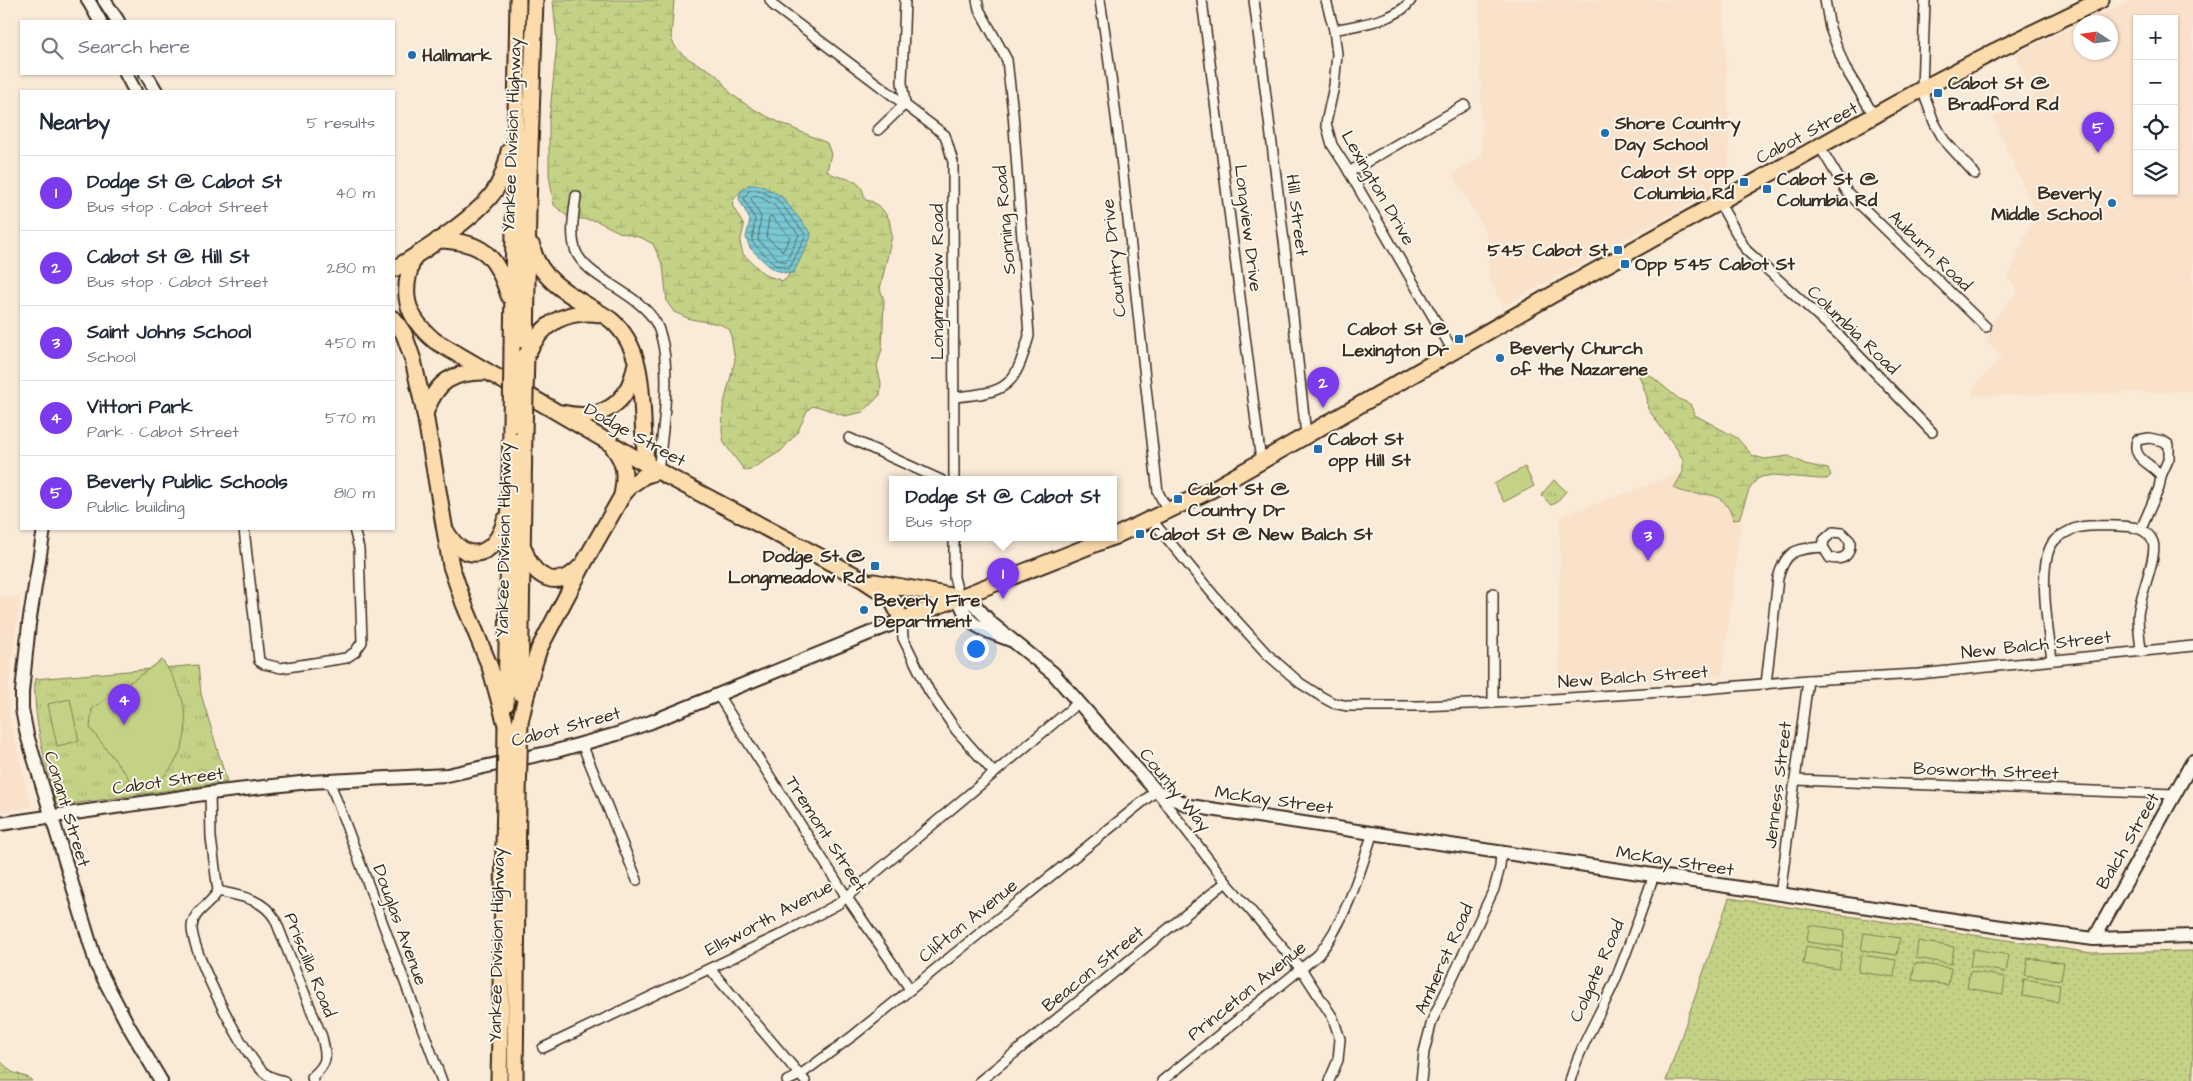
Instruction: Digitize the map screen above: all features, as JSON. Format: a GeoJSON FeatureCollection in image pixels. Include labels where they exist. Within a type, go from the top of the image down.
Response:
{"type":"FeatureCollection","features":[{"type":"Feature","properties":{"kind":"highway","name":"Yankee Division Highway"},"geometry":{"type":"LineString","coordinates":[[513,724],[522,541],[518,430],[512,347],[518,0]]}},
{"type":"Feature","properties":{"kind":"highway","name":"Yankee Division Highway"},"geometry":{"type":"LineString","coordinates":[[515,1081],[510,497],[526,355],[528,206],[535,0]]}},
{"type":"Feature","properties":{"kind":"highway","name":"Cabot Street"},"geometry":{"type":"LineString","coordinates":[[1117,534],[1211,490],[1453,351],[1875,117],[1922,89],[1995,51],[2101,0]]}},
{"type":"Feature","properties":{"kind":"highway"},"geometry":{"type":"LineString","coordinates":[[395,268],[438,240],[479,208],[498,186],[508,158],[516,95]]}},
{"type":"Feature","properties":{"kind":"highway"},"geometry":{"type":"LineString","coordinates":[[513,724],[537,655],[586,561],[622,496],[653,468],[644,450],[641,390],[636,360],[628,339],[620,328],[602,314],[554,284],[540,270],[533,253],[528,206]]}},
{"type":"Feature","properties":{"kind":"highway"},"geometry":{"type":"LineString","coordinates":[[438,240],[462,242],[486,251],[500,269],[513,312]]}},
{"type":"Feature","properties":{"kind":"highway"},"geometry":{"type":"LineString","coordinates":[[414,257],[406,281],[408,302],[416,323],[435,341]]}},
{"type":"Feature","properties":{"kind":"highway"},"geometry":{"type":"LineString","coordinates":[[526,355],[537,335],[556,319],[577,313],[602,314]]}},
{"type":"Feature","properties":{"kind":"highway"},"geometry":{"type":"LineString","coordinates":[[395,320],[409,344],[425,414],[455,578],[513,724]]}},
{"type":"Feature","properties":{"kind":"highway","name":"Dodge Street"},"geometry":{"type":"LineString","coordinates":[[435,341],[653,468],[862,579],[891,598],[902,620]]}},
{"type":"Feature","properties":{"kind":"highway"},"geometry":{"type":"LineString","coordinates":[[555,412],[570,415],[594,415],[610,408],[623,397],[630,385],[636,360]]}},
{"type":"Feature","properties":{"kind":"highway"},"geometry":{"type":"LineString","coordinates":[[425,414],[433,393],[447,380],[465,373],[487,372]]}},
{"type":"Feature","properties":{"kind":"highway"},"geometry":{"type":"LineString","coordinates":[[610,444],[623,462],[625,474],[622,496]]}},
{"type":"Feature","properties":{"kind":"highway"},"geometry":{"type":"LineString","coordinates":[[445,530],[464,551],[482,553],[496,544],[501,534],[510,497]]}},
{"type":"Feature","properties":{"kind":"highway"},"geometry":{"type":"LineString","coordinates":[[522,541],[530,564],[543,576],[550,579],[567,578],[576,572],[586,561]]}},
{"type":"Feature","properties":{"kind":"highway","name":"Cabot Street"},"geometry":{"type":"LineString","coordinates":[[902,620],[1101,541]]}},
{"type":"Feature","properties":{"kind":"highway","name":"Dodge Street"},"geometry":{"type":"LineString","coordinates":[[862,579],[896,587],[959,597]]}},
{"type":"Feature","properties":{"kind":"highway","name":"Yankee Division Highway"},"geometry":{"type":"LineString","coordinates":[[499,1081],[512,797]]}},
{"type":"Feature","properties":{"kind":"main road"},"geometry":{"type":"LineString","coordinates":[[88,0],[99,20]]}},
{"type":"Feature","properties":{"kind":"main road"},"geometry":{"type":"LineString","coordinates":[[104,0],[117,20]]}},
{"type":"Feature","properties":{"kind":"main road"},"geometry":{"type":"LineString","coordinates":[[127,75],[134,90]]}},
{"type":"Feature","properties":{"kind":"main road"},"geometry":{"type":"LineString","coordinates":[[147,75],[155,90]]}},
{"type":"Feature","properties":{"kind":"main road","name":"Dodge Street"},"geometry":{"type":"LineString","coordinates":[[395,319],[435,341]]}},
{"type":"Feature","properties":{"kind":"main road","name":"Conant Street"},"geometry":{"type":"LineString","coordinates":[[44,530],[29,624],[22,709],[27,735],[102,979],[162,1081]]}},
{"type":"Feature","properties":{"kind":"main road","name":"County Way"},"geometry":{"type":"LineString","coordinates":[[959,597],[962,611],[969,620],[981,628],[1013,641],[1046,666],[1156,791]]}},
{"type":"Feature","properties":{"kind":"main road","name":"Cabot Street"},"geometry":{"type":"LineString","coordinates":[[0,824],[210,793],[329,780],[446,775],[582,744],[634,729],[902,620]]}},
{"type":"Feature","properties":{"kind":"main road","name":"Balch Street"},"geometry":{"type":"LineString","coordinates":[[2094,939],[2193,760]]}},
{"type":"Feature","properties":{"kind":"main road","name":"McKay Street"},"geometry":{"type":"LineString","coordinates":[[1156,791],[1190,806],[1373,832],[1920,916],[2094,939],[2193,936]]}},
{"type":"Feature","properties":{"kind":"street","name":"Longmeadow Road"},"geometry":{"type":"LineString","coordinates":[[770,0],[774,6],[945,135],[953,162],[954,476]]}},
{"type":"Feature","properties":{"kind":"street"},"geometry":{"type":"LineString","coordinates":[[878,130],[905,104],[902,82],[905,0]]}},
{"type":"Feature","properties":{"kind":"street","name":"Sonning Road"},"geometry":{"type":"LineString","coordinates":[[955,397],[998,390],[1011,381],[1022,362],[1029,336],[1013,113],[1006,60],[979,9],[977,0]]}},
{"type":"Feature","properties":{"kind":"street","name":"Country Drive"},"geometry":{"type":"LineString","coordinates":[[1100,0],[1112,76],[1140,349],[1158,492],[1168,511]]}},
{"type":"Feature","properties":{"kind":"street","name":"Longview Drive"},"geometry":{"type":"LineString","coordinates":[[1202,0],[1261,461]]}},
{"type":"Feature","properties":{"kind":"street","name":"Hill Street"},"geometry":{"type":"LineString","coordinates":[[1254,0],[1306,435]]}},
{"type":"Feature","properties":{"kind":"street","name":"Lexington Drive"},"geometry":{"type":"LineString","coordinates":[[1326,0],[1334,30],[1337,54],[1334,86],[1326,123],[1332,145],[1453,351]]}},
{"type":"Feature","properties":{"kind":"street"},"geometry":{"type":"LineString","coordinates":[[1334,30],[1377,21],[1394,13],[1411,0]]}},
{"type":"Feature","properties":{"kind":"street"},"geometry":{"type":"LineString","coordinates":[[1825,0],[1830,28],[1845,68],[1875,117]]}},
{"type":"Feature","properties":{"kind":"street"},"geometry":{"type":"LineString","coordinates":[[1926,0],[1922,89],[1934,122],[1944,140],[1975,174]]}},
{"type":"Feature","properties":{"kind":"street"},"geometry":{"type":"LineString","coordinates":[[1349,172],[1465,105]]}},
{"type":"Feature","properties":{"kind":"street","name":"Auburn Road"},"geometry":{"type":"LineString","coordinates":[[1820,147],[1847,192],[1986,327]]}},
{"type":"Feature","properties":{"kind":"street"},"geometry":{"type":"LineString","coordinates":[[576,196],[574,238],[580,258],[591,270],[643,307],[655,322],[659,332],[665,370],[665,410],[653,468]]}},
{"type":"Feature","properties":{"kind":"street","name":"Columbia Road"},"geometry":{"type":"LineString","coordinates":[[1719,202],[1746,250],[1840,336],[1932,432]]}},
{"type":"Feature","properties":{"kind":"street"},"geometry":{"type":"LineString","coordinates":[[849,438],[932,476]]}},
{"type":"Feature","properties":{"kind":"street"},"geometry":{"type":"LineString","coordinates":[[2141,529],[2159,488],[2161,476],[2169,458],[2170,445],[2150,438],[2137,440],[2135,446],[2139,459],[2156,470],[2161,476]]}},
{"type":"Feature","properties":{"kind":"street","name":"New Balch Street"},"geometry":{"type":"LineString","coordinates":[[1151,519],[1215,597],[1267,654],[1300,683],[1333,703],[1348,706],[1493,703],[1808,680],[1919,674],[2193,646]]}},
{"type":"Feature","properties":{"kind":"street"},"geometry":{"type":"LineString","coordinates":[[2052,660],[2044,582],[2048,556],[2056,540],[2073,529],[2092,526],[2127,526],[2141,529],[2149,534],[2154,544],[2138,617],[2141,650]]}},
{"type":"Feature","properties":{"kind":"street"},"geometry":{"type":"LineString","coordinates":[[244,530],[259,661],[281,668],[346,658],[355,652],[362,642],[359,549],[354,530]]}},
{"type":"Feature","properties":{"kind":"street"},"geometry":{"type":"LineString","coordinates":[[954,541],[954,576],[959,597]]}},
{"type":"Feature","properties":{"kind":"street"},"geometry":{"type":"LineString","coordinates":[[1766,684],[1778,578],[1782,566],[1787,557],[1794,551],[1823,547]]}},
{"type":"Feature","properties":{"kind":"street"},"geometry":{"type":"LineString","coordinates":[[1493,593],[1493,703]]}},
{"type":"Feature","properties":{"kind":"street"},"geometry":{"type":"LineString","coordinates":[[902,620],[903,638],[929,691],[956,730],[994,773]]}},
{"type":"Feature","properties":{"kind":"street","name":"Jenness Street"},"geometry":{"type":"LineString","coordinates":[[1780,895],[1808,680]]}},
{"type":"Feature","properties":{"kind":"street","name":"Tremont Street"},"geometry":{"type":"LineString","coordinates":[[718,695],[846,896],[910,989]]}},
{"type":"Feature","properties":{"kind":"street","name":"Ellsworth Avenue"},"geometry":{"type":"LineString","coordinates":[[543,1048],[710,969],[830,908],[1079,702]]}},
{"type":"Feature","properties":{"kind":"street"},"geometry":{"type":"LineString","coordinates":[[582,744],[637,880]]}},
{"type":"Feature","properties":{"kind":"street","name":"Douglas Avenue"},"geometry":{"type":"LineString","coordinates":[[329,780],[442,1081]]}},
{"type":"Feature","properties":{"kind":"street","name":"Bosworth Street"},"geometry":{"type":"LineString","coordinates":[[1795,780],[2175,794]]}},
{"type":"Feature","properties":{"kind":"street","name":"County Way"},"geometry":{"type":"LineString","coordinates":[[1156,791],[1226,882],[1302,970],[1333,1018],[1340,1039],[1338,1060],[1329,1081]]}},
{"type":"Feature","properties":{"kind":"street","name":"Clifton Avenue"},"geometry":{"type":"LineString","coordinates":[[787,1081],[803,1078],[910,989],[1156,791]]}},
{"type":"Feature","properties":{"kind":"street"},"geometry":{"type":"LineString","coordinates":[[210,793],[211,838],[218,891],[214,898],[197,913],[193,920],[192,928],[197,950],[229,1019],[257,1065],[265,1074],[284,1081]]}},
{"type":"Feature","properties":{"kind":"street","name":"Princeton Avenue"},"geometry":{"type":"LineString","coordinates":[[1162,1081],[1302,970],[1329,942],[1373,832]]}},
{"type":"Feature","properties":{"kind":"street","name":"Amherst Road"},"geometry":{"type":"LineString","coordinates":[[1421,1081],[1424,1052],[1432,1021],[1494,889],[1500,867],[1501,852]]}},
{"type":"Feature","properties":{"kind":"street","name":"Colgate Road"},"geometry":{"type":"LineString","coordinates":[[1570,1081],[1586,1036],[1603,1007],[1620,970],[1654,875]]}},
{"type":"Feature","properties":{"kind":"street","name":"Beacon Street"},"geometry":{"type":"LineString","coordinates":[[980,1081],[1226,882]]}},
{"type":"Feature","properties":{"kind":"street","name":"Priscilla Road"},"geometry":{"type":"LineString","coordinates":[[218,891],[253,900],[270,911],[275,919],[322,1038],[326,1054],[324,1067],[310,1080]]}},
{"type":"Feature","properties":{"kind":"street"},"geometry":{"type":"LineString","coordinates":[[710,969],[803,1078]]}},
{"type":"Feature","properties":{"kind":"shaded area","name":"Shore Country Day School"},"geometry":{"type":"Polygon","coordinates":[[[1479,0],[1724,0],[1730,182],[1503,306],[1489,278],[1486,233],[1453,174],[1482,156],[1479,0]]]}},
{"type":"Feature","properties":{"kind":"shaded area","name":"Beverly Middle School"},"geometry":{"type":"Polygon","coordinates":[[[2133,0],[2193,0],[2193,391],[1972,396],[1975,386],[2002,356],[1986,342],[1994,319],[2019,291],[2008,279],[2024,238],[2036,214],[1993,117],[2034,98],[2015,54],[2073,27],[2073,60],[2118,60],[2118,15],[2099,15],[2133,0]]]}},
{"type":"Feature","properties":{"kind":"shaded area"},"geometry":{"type":"Polygon","coordinates":[[[1683,472],[1675,488],[1685,493],[1708,493],[1726,504],[1739,519],[1742,513],[1722,676],[1559,688],[1560,517],[1683,472]]]}},
{"type":"Feature","properties":{"kind":"shaded area"},"geometry":{"type":"Polygon","coordinates":[[[0,597],[20,597],[8,690],[10,720],[31,807],[0,812],[0,597]]]}},
{"type":"Feature","properties":{"kind":"green space"},"geometry":{"type":"Polygon","coordinates":[[[553,0],[674,0],[671,37],[678,50],[689,59],[714,73],[731,94],[756,110],[827,143],[831,154],[827,171],[857,183],[866,200],[873,202],[882,209],[889,219],[892,236],[880,289],[884,300],[882,349],[877,366],[881,383],[880,395],[863,412],[845,416],[817,406],[811,407],[807,411],[797,433],[781,451],[750,470],[745,471],[724,443],[722,431],[723,407],[735,360],[730,330],[720,324],[690,319],[674,312],[667,302],[663,266],[653,244],[642,238],[619,232],[597,221],[568,217],[554,205],[549,175],[549,121],[557,43],[553,0]],[[741,191],[734,199],[732,205],[744,226],[740,243],[743,254],[765,275],[783,281],[787,278],[803,245],[753,191],[741,191]]]}},
{"type":"Feature","properties":{"kind":"green space"},"geometry":{"type":"Polygon","coordinates":[[[1636,367],[1651,376],[1679,399],[1690,404],[1695,415],[1737,438],[1753,456],[1765,459],[1789,456],[1805,464],[1828,469],[1831,475],[1827,479],[1773,475],[1761,477],[1756,480],[1749,490],[1739,519],[1734,520],[1728,508],[1716,496],[1683,492],[1674,488],[1683,472],[1683,460],[1648,409],[1647,397],[1636,367]]]}},
{"type":"Feature","properties":{"kind":"green space"},"geometry":{"type":"Polygon","coordinates":[[[1525,467],[1534,486],[1504,502],[1494,484],[1525,467]]]}},
{"type":"Feature","properties":{"kind":"green space"},"geometry":{"type":"Polygon","coordinates":[[[1554,480],[1566,491],[1556,503],[1551,505],[1541,495],[1554,480]]]}},
{"type":"Feature","properties":{"kind":"green space"},"geometry":{"type":"Polygon","coordinates":[[[162,660],[177,685],[182,698],[186,724],[184,738],[173,765],[166,774],[152,788],[138,790],[90,728],[92,709],[162,660]]]}},
{"type":"Feature","properties":{"kind":"green space"},"geometry":{"type":"Polygon","coordinates":[[[198,665],[201,694],[227,782],[57,806],[38,727],[35,679],[198,665]]]}},
{"type":"Feature","properties":{"kind":"green space"},"geometry":{"type":"Polygon","coordinates":[[[70,699],[79,741],[57,746],[48,704],[70,699]]]}},
{"type":"Feature","properties":{"kind":"green space"},"geometry":{"type":"Polygon","coordinates":[[[1729,898],[2092,953],[2193,951],[2193,1081],[1666,1081],[1729,898]]]}},
{"type":"Feature","properties":{"kind":"green space"},"geometry":{"type":"Polygon","coordinates":[[[1809,925],[1845,930],[1843,947],[1807,942],[1809,925]]]}},
{"type":"Feature","properties":{"kind":"green space"},"geometry":{"type":"Polygon","coordinates":[[[1864,933],[1900,938],[1897,955],[1861,950],[1864,933]]]}},
{"type":"Feature","properties":{"kind":"green space"},"geometry":{"type":"Polygon","coordinates":[[[1918,941],[1954,947],[1951,964],[1916,958],[1918,941]]]}},
{"type":"Feature","properties":{"kind":"green space"},"geometry":{"type":"Polygon","coordinates":[[[1806,946],[1842,952],[1839,969],[1803,964],[1806,946]]]}},
{"type":"Feature","properties":{"kind":"green space"},"geometry":{"type":"Polygon","coordinates":[[[1973,949],[2009,955],[2006,972],[1970,966],[1973,949]]]}},
{"type":"Feature","properties":{"kind":"green space"},"geometry":{"type":"Polygon","coordinates":[[[1861,955],[1896,960],[1894,977],[1858,972],[1861,955]]]}},
{"type":"Feature","properties":{"kind":"green space"},"geometry":{"type":"Polygon","coordinates":[[[2028,958],[2064,963],[2061,980],[2025,975],[2028,958]]]}},
{"type":"Feature","properties":{"kind":"green space"},"geometry":{"type":"Polygon","coordinates":[[[1915,963],[1951,968],[1948,985],[1912,980],[1915,963]]]}},
{"type":"Feature","properties":{"kind":"green space"},"geometry":{"type":"Polygon","coordinates":[[[1970,971],[2005,977],[2003,994],[1967,988],[1970,971]]]}},
{"type":"Feature","properties":{"kind":"green space"},"geometry":{"type":"Polygon","coordinates":[[[2024,979],[2060,985],[2058,1002],[2022,996],[2024,979]]]}},
{"type":"Feature","properties":{"kind":"green space"},"geometry":{"type":"Polygon","coordinates":[[[0,1061],[12,1072],[29,1078],[32,1081],[0,1081],[0,1061]]]}},
{"type":"Feature","properties":{"kind":"water"},"geometry":{"type":"Polygon","coordinates":[[[748,185],[760,185],[781,196],[811,233],[794,272],[789,274],[772,269],[750,248],[746,237],[750,220],[739,199],[740,193],[748,185]]]}},
{"type":"Feature","properties":{"kind":"place","name":"Hallmark"},"geometry":{"type":"Point","coordinates":[412,55]}},
{"type":"Feature","properties":{"kind":"place","name":"Cabot St @ Bradford Rd"},"geometry":{"type":"Point","coordinates":[1938,93]}},
{"type":"Feature","properties":{"kind":"place","name":"Shore Country Day School"},"geometry":{"type":"Point","coordinates":[1605,133]}},
{"type":"Feature","properties":{"kind":"place","name":"Beverly Public Schools"},"geometry":{"type":"Point","coordinates":[2098,153]}},
{"type":"Feature","properties":{"kind":"place","name":"Cabot St opp Columbia Rd"},"geometry":{"type":"Point","coordinates":[1744,182]}},
{"type":"Feature","properties":{"kind":"place","name":"Cabot St @ Columbia Rd"},"geometry":{"type":"Point","coordinates":[1767,189]}},
{"type":"Feature","properties":{"kind":"place","name":"Beverly Middle School"},"geometry":{"type":"Point","coordinates":[2112,203]}},
{"type":"Feature","properties":{"kind":"place","name":"545 Cabot St"},"geometry":{"type":"Point","coordinates":[1618,250]}},
{"type":"Feature","properties":{"kind":"place","name":"Opp 545 Cabot St"},"geometry":{"type":"Point","coordinates":[1625,264]}},
{"type":"Feature","properties":{"kind":"place","name":"Cabot St @ Lexington Dr"},"geometry":{"type":"Point","coordinates":[1459,339]}},
{"type":"Feature","properties":{"kind":"place","name":"Beverly Church of the Nazarene"},"geometry":{"type":"Point","coordinates":[1500,358]}},
{"type":"Feature","properties":{"kind":"place","name":"Cabot St @ Hill St"},"geometry":{"type":"Point","coordinates":[1323,408]}},
{"type":"Feature","properties":{"kind":"place","name":"Cabot St opp Hill St"},"geometry":{"type":"Point","coordinates":[1318,449]}},
{"type":"Feature","properties":{"kind":"place","name":"Cabot St @ Country Dr"},"geometry":{"type":"Point","coordinates":[1178,499]}},
{"type":"Feature","properties":{"kind":"place","name":"Cabot St @ New Balch St"},"geometry":{"type":"Point","coordinates":[1140,534]}},
{"type":"Feature","properties":{"kind":"place","name":"Saint Johns School"},"geometry":{"type":"Point","coordinates":[1648,561]}},
{"type":"Feature","properties":{"kind":"place","name":"Dodge St @ Longmeadow Rd"},"geometry":{"type":"Point","coordinates":[875,566]}},
{"type":"Feature","properties":{"kind":"place","name":"Dodge St @ Cabot St"},"geometry":{"type":"Point","coordinates":[1003,599]}},
{"type":"Feature","properties":{"kind":"place","name":"Beverly Fire Department"},"geometry":{"type":"Point","coordinates":[864,610]}},
{"type":"Feature","properties":{"kind":"place","name":"Vittori Park"},"geometry":{"type":"Point","coordinates":[124,725]}}]}
